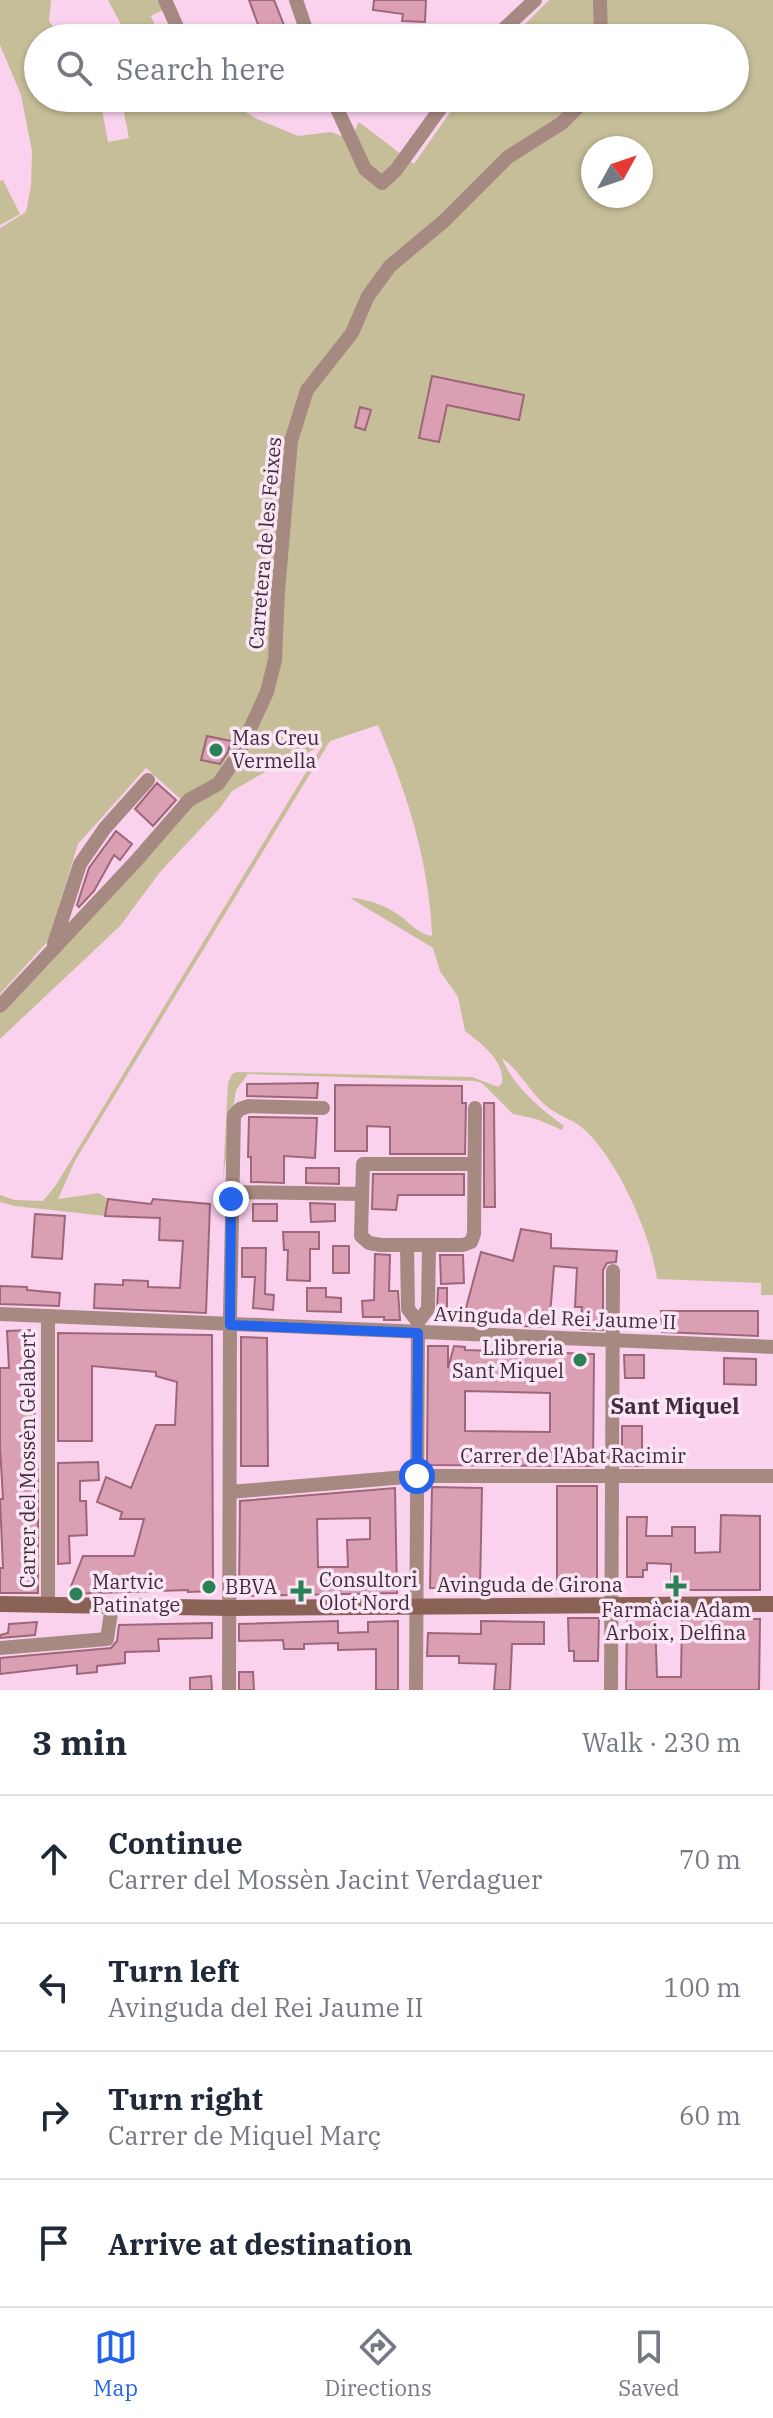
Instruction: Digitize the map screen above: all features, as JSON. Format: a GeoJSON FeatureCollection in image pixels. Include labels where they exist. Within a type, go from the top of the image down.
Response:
{"type":"FeatureCollection","features":[{"type":"Feature","properties":{"kind":"main road","name":"Avinguda de Girona"},"geometry":{"type":"LineString","coordinates":[[0,1604],[230,1608],[773,1604]]}},
{"type":"Feature","properties":{"kind":"street"},"geometry":{"type":"LineString","coordinates":[[165,0],[176,24]]}},
{"type":"Feature","properties":{"kind":"street"},"geometry":{"type":"LineString","coordinates":[[296,0],[304,24]]}},
{"type":"Feature","properties":{"kind":"street"},"geometry":{"type":"LineString","coordinates":[[509,24],[535,0]]}},
{"type":"Feature","properties":{"kind":"street"},"geometry":{"type":"LineString","coordinates":[[598,4],[600,24]]}},
{"type":"Feature","properties":{"kind":"street"},"geometry":{"type":"LineString","coordinates":[[337,112],[365,169],[382,183],[396,170],[438,112]]}},
{"type":"Feature","properties":{"kind":"street","name":"Carretera de les Feixes"},"geometry":{"type":"LineString","coordinates":[[0,1006],[189,800],[215,787],[255,721],[275,660],[291,441],[307,390],[352,333],[368,296],[390,266],[444,221],[508,157],[562,123],[573,112]]}},
{"type":"Feature","properties":{"kind":"street"},"geometry":{"type":"LineString","coordinates":[[54,948],[80,864],[105,828],[148,780]]}},
{"type":"Feature","properties":{"kind":"street"},"geometry":{"type":"LineString","coordinates":[[229,1690],[234,1115],[249,1106],[323,1108]]}},
{"type":"Feature","properties":{"kind":"street"},"geometry":{"type":"LineString","coordinates":[[474,1164],[366,1163],[362,1168],[361,1236],[374,1245],[463,1245],[471,1242],[474,1234],[475,1108]]}},
{"type":"Feature","properties":{"kind":"street"},"geometry":{"type":"LineString","coordinates":[[231,1192],[362,1194]]}},
{"type":"Feature","properties":{"kind":"street"},"geometry":{"type":"LineString","coordinates":[[416,1690],[418,1327],[428,1309],[429,1245]]}},
{"type":"Feature","properties":{"kind":"street"},"geometry":{"type":"LineString","coordinates":[[407,1246],[408,1309],[418,1327]]}},
{"type":"Feature","properties":{"kind":"street"},"geometry":{"type":"LineString","coordinates":[[611,1690],[613,1271]]}},
{"type":"Feature","properties":{"kind":"street","name":"Avinguda del Rei Jaume II"},"geometry":{"type":"LineString","coordinates":[[0,1314],[230,1325],[418,1327],[612,1341],[773,1347]]}},
{"type":"Feature","properties":{"kind":"street","name":"Carrer del Mossèn Gelabert"},"geometry":{"type":"LineString","coordinates":[[48,1317],[48,1604]]}},
{"type":"Feature","properties":{"kind":"street","name":"Carrer de l'Abat Racimir"},"geometry":{"type":"LineString","coordinates":[[230,1492],[417,1476],[773,1476]]}},
{"type":"Feature","properties":{"kind":"street"},"geometry":{"type":"LineString","coordinates":[[0,1648],[107,1639],[112,1606]]}},
{"type":"Feature","properties":{"kind":"shaded area"},"geometry":{"type":"Polygon","coordinates":[[[0,0],[51,0],[51,24],[24,24],[24,110],[21,95],[0,45],[0,0]]]}},
{"type":"Feature","properties":{"kind":"shaded area"},"geometry":{"type":"Polygon","coordinates":[[[108,0],[158,0],[163,10],[151,16],[154,24],[121,24],[108,0]]]}},
{"type":"Feature","properties":{"kind":"shaded area"},"geometry":{"type":"Polygon","coordinates":[[[549,0],[773,0],[773,1295],[761,1295],[761,1283],[657,1279],[640,1221],[609,1160],[585,1130],[548,1107],[502,1058],[520,1087],[564,1126],[562,1130],[513,1114],[482,1083],[475,1081],[248,1074],[236,1090],[223,1178],[228,1083],[232,1074],[237,1072],[472,1077],[498,1087],[502,1083],[496,1060],[465,1031],[458,997],[440,971],[433,948],[350,898],[382,906],[418,931],[432,936],[426,881],[415,828],[378,725],[330,741],[75,1161],[58,1199],[99,1193],[108,1199],[105,1216],[0,1202],[0,1195],[15,1200],[43,1201],[56,1185],[322,746],[232,791],[160,872],[120,926],[0,1039],[0,1010],[187,805],[146,768],[78,844],[48,941],[0,994],[0,228],[26,212],[31,186],[32,151],[24,112],[103,112],[108,142],[129,138],[124,112],[246,112],[298,136],[331,132],[346,138],[353,134],[359,122],[414,164],[450,112],[749,112],[749,24],[525,24],[549,0]]]}},
{"type":"Feature","properties":{"kind":"shaded area"},"geometry":{"type":"Polygon","coordinates":[[[3,180],[20,214],[0,225],[0,181],[3,180]]]}},
{"type":"Feature","properties":{"kind":"building"},"geometry":{"type":"Polygon","coordinates":[[[249,0],[274,0],[283,24],[258,24],[249,0]]]}},
{"type":"Feature","properties":{"kind":"building"},"geometry":{"type":"Polygon","coordinates":[[[374,0],[426,0],[425,22],[402,21],[403,14],[373,10],[374,0]]]}},
{"type":"Feature","properties":{"kind":"building"},"geometry":{"type":"Polygon","coordinates":[[[432,376],[524,395],[519,420],[447,405],[439,442],[419,438],[432,376]]]}},
{"type":"Feature","properties":{"kind":"building"},"geometry":{"type":"Polygon","coordinates":[[[360,407],[371,410],[365,430],[355,427],[360,407]]]}},
{"type":"Feature","properties":{"kind":"building","name":"Mas Creu Vermella"},"geometry":{"type":"Polygon","coordinates":[[[207,736],[231,741],[220,764],[201,760],[207,736]]]}},
{"type":"Feature","properties":{"kind":"building"},"geometry":{"type":"Polygon","coordinates":[[[157,783],[176,800],[153,826],[135,809],[157,783]]]}},
{"type":"Feature","properties":{"kind":"building"},"geometry":{"type":"Polygon","coordinates":[[[116,831],[132,844],[120,860],[114,855],[94,891],[79,907],[77,905],[89,868],[116,831]]]}},
{"type":"Feature","properties":{"kind":"building"},"geometry":{"type":"Polygon","coordinates":[[[318,1083],[317,1098],[247,1096],[247,1084],[318,1083]]]}},
{"type":"Feature","properties":{"kind":"building"},"geometry":{"type":"Polygon","coordinates":[[[335,1085],[462,1086],[462,1103],[466,1103],[465,1154],[390,1154],[390,1127],[367,1126],[367,1151],[335,1151],[335,1085]]]}},
{"type":"Feature","properties":{"kind":"building"},"geometry":{"type":"Polygon","coordinates":[[[484,1103],[494,1103],[495,1207],[484,1207],[484,1103]]]}},
{"type":"Feature","properties":{"kind":"building"},"geometry":{"type":"Polygon","coordinates":[[[249,1117],[317,1118],[315,1158],[284,1156],[284,1183],[251,1182],[249,1117]]]}},
{"type":"Feature","properties":{"kind":"building"},"geometry":{"type":"Polygon","coordinates":[[[306,1168],[339,1168],[339,1184],[306,1183],[306,1168]]]}},
{"type":"Feature","properties":{"kind":"building"},"geometry":{"type":"Polygon","coordinates":[[[373,1174],[464,1174],[464,1195],[398,1195],[396,1210],[372,1209],[373,1174]]]}},
{"type":"Feature","properties":{"kind":"building"},"geometry":{"type":"Polygon","coordinates":[[[108,1199],[151,1204],[153,1199],[210,1204],[206,1313],[94,1308],[95,1284],[123,1285],[123,1280],[148,1281],[148,1287],[180,1288],[183,1241],[159,1240],[160,1218],[105,1216],[108,1199]]]}},
{"type":"Feature","properties":{"kind":"building"},"geometry":{"type":"Polygon","coordinates":[[[310,1203],[335,1204],[335,1221],[311,1222],[310,1203]]]}},
{"type":"Feature","properties":{"kind":"building"},"geometry":{"type":"Polygon","coordinates":[[[253,1204],[277,1204],[277,1221],[253,1221],[253,1204]]]}},
{"type":"Feature","properties":{"kind":"building"},"geometry":{"type":"Polygon","coordinates":[[[35,1214],[65,1216],[62,1259],[32,1257],[35,1214]]]}},
{"type":"Feature","properties":{"kind":"building"},"geometry":{"type":"Polygon","coordinates":[[[521,1229],[551,1234],[551,1248],[617,1251],[616,1262],[607,1263],[603,1270],[603,1330],[580,1329],[582,1307],[575,1307],[577,1268],[554,1266],[549,1327],[521,1326],[496,1320],[494,1325],[482,1325],[463,1319],[481,1252],[513,1261],[521,1229]]]}},
{"type":"Feature","properties":{"kind":"building"},"geometry":{"type":"Polygon","coordinates":[[[283,1232],[319,1232],[319,1249],[310,1249],[310,1281],[287,1280],[288,1250],[284,1250],[283,1232]]]}},
{"type":"Feature","properties":{"kind":"building"},"geometry":{"type":"Polygon","coordinates":[[[333,1246],[349,1246],[349,1273],[333,1273],[333,1246]]]}},
{"type":"Feature","properties":{"kind":"building"},"geometry":{"type":"Polygon","coordinates":[[[242,1248],[266,1248],[265,1294],[274,1295],[273,1310],[253,1308],[255,1277],[242,1277],[242,1248]]]}},
{"type":"Feature","properties":{"kind":"building"},"geometry":{"type":"Polygon","coordinates":[[[375,1254],[390,1255],[389,1291],[398,1291],[400,1320],[363,1317],[362,1301],[374,1300],[375,1254]]]}},
{"type":"Feature","properties":{"kind":"building"},"geometry":{"type":"Polygon","coordinates":[[[440,1255],[463,1255],[464,1283],[441,1284],[440,1255]]]}},
{"type":"Feature","properties":{"kind":"building"},"geometry":{"type":"Polygon","coordinates":[[[0,1286],[60,1293],[59,1306],[0,1304],[0,1286]]]}},
{"type":"Feature","properties":{"kind":"building"},"geometry":{"type":"Polygon","coordinates":[[[307,1288],[326,1288],[326,1297],[341,1298],[341,1312],[307,1311],[307,1288]]]}},
{"type":"Feature","properties":{"kind":"building"},"geometry":{"type":"Polygon","coordinates":[[[438,1288],[447,1288],[447,1311],[437,1311],[438,1288]]]}},
{"type":"Feature","properties":{"kind":"building"},"geometry":{"type":"Polygon","coordinates":[[[661,1311],[758,1311],[758,1336],[662,1332],[661,1311]]]}},
{"type":"Feature","properties":{"kind":"building"},"geometry":{"type":"Polygon","coordinates":[[[30,1330],[38,1479],[38,1593],[0,1593],[0,1568],[3,1568],[0,1499],[3,1499],[0,1368],[9,1368],[7,1331],[30,1330]]]}},
{"type":"Feature","properties":{"kind":"building"},"geometry":{"type":"Polygon","coordinates":[[[58,1333],[212,1335],[213,1591],[68,1594],[83,1556],[134,1556],[144,1519],[120,1519],[122,1512],[97,1502],[106,1477],[131,1488],[156,1425],[175,1425],[177,1382],[156,1376],[156,1372],[92,1366],[92,1441],[58,1441],[58,1333]]]}},
{"type":"Feature","properties":{"kind":"building"},"geometry":{"type":"Polygon","coordinates":[[[241,1337],[267,1338],[268,1466],[241,1466],[241,1337]]]}},
{"type":"Feature","properties":{"kind":"building"},"geometry":{"type":"Polygon","coordinates":[[[428,1346],[448,1346],[448,1368],[454,1346],[465,1347],[465,1350],[594,1354],[593,1466],[427,1465],[428,1346]],[[465,1391],[465,1431],[550,1432],[550,1393],[465,1391]]]}},
{"type":"Feature","properties":{"kind":"building"},"geometry":{"type":"Polygon","coordinates":[[[624,1355],[644,1355],[644,1378],[625,1378],[624,1355]]]}},
{"type":"Feature","properties":{"kind":"building"},"geometry":{"type":"Polygon","coordinates":[[[724,1358],[756,1359],[756,1385],[724,1384],[724,1358]]]}},
{"type":"Feature","properties":{"kind":"building"},"geometry":{"type":"Polygon","coordinates":[[[622,1426],[642,1426],[642,1466],[622,1466],[622,1426]]]}},
{"type":"Feature","properties":{"kind":"building"},"geometry":{"type":"Polygon","coordinates":[[[98,1462],[99,1480],[80,1481],[80,1501],[86,1501],[87,1535],[69,1536],[70,1563],[58,1564],[58,1463],[98,1462]]]}},
{"type":"Feature","properties":{"kind":"building"},"geometry":{"type":"Polygon","coordinates":[[[557,1486],[597,1486],[597,1589],[557,1589],[557,1486]]]}},
{"type":"Feature","properties":{"kind":"building"},"geometry":{"type":"Polygon","coordinates":[[[432,1487],[482,1488],[480,1589],[430,1588],[432,1487]]]}},
{"type":"Feature","properties":{"kind":"building"},"geometry":{"type":"Polygon","coordinates":[[[395,1488],[397,1593],[239,1596],[240,1501],[395,1488]],[[370,1518],[317,1519],[318,1567],[348,1567],[347,1540],[370,1539],[370,1518]]]}},
{"type":"Feature","properties":{"kind":"building"},"geometry":{"type":"Polygon","coordinates":[[[721,1515],[760,1516],[760,1590],[671,1590],[671,1564],[647,1563],[643,1577],[627,1577],[627,1517],[647,1517],[646,1536],[672,1536],[672,1527],[695,1527],[695,1553],[720,1552],[721,1515]]]}},
{"type":"Feature","properties":{"kind":"building"},"geometry":{"type":"Polygon","coordinates":[[[568,1618],[599,1618],[598,1661],[574,1661],[574,1651],[569,1651],[568,1618]]]}},
{"type":"Feature","properties":{"kind":"building"},"geometry":{"type":"Polygon","coordinates":[[[627,1619],[655,1619],[657,1677],[681,1677],[682,1619],[760,1619],[759,1690],[626,1690],[627,1619]]]}},
{"type":"Feature","properties":{"kind":"building"},"geometry":{"type":"Polygon","coordinates":[[[338,1621],[338,1633],[368,1632],[368,1622],[398,1621],[398,1690],[376,1690],[376,1649],[338,1650],[338,1643],[304,1644],[304,1649],[284,1649],[283,1640],[239,1641],[239,1624],[338,1621]]]}},
{"type":"Feature","properties":{"kind":"building"},"geometry":{"type":"Polygon","coordinates":[[[481,1621],[544,1622],[544,1644],[512,1644],[510,1690],[494,1690],[496,1664],[459,1663],[459,1656],[427,1656],[428,1633],[481,1634],[481,1621]]]}},
{"type":"Feature","properties":{"kind":"building"},"geometry":{"type":"Polygon","coordinates":[[[37,1622],[35,1635],[0,1638],[0,1635],[8,1633],[9,1624],[37,1622]]]}},
{"type":"Feature","properties":{"kind":"building"},"geometry":{"type":"Polygon","coordinates":[[[212,1623],[212,1638],[158,1639],[159,1651],[125,1652],[125,1663],[97,1666],[97,1672],[77,1674],[77,1665],[0,1674],[0,1658],[111,1648],[117,1641],[119,1625],[212,1623]]]}},
{"type":"Feature","properties":{"kind":"building"},"geometry":{"type":"Polygon","coordinates":[[[239,1672],[253,1672],[254,1690],[239,1690],[239,1672]]]}},
{"type":"Feature","properties":{"kind":"building"},"geometry":{"type":"Polygon","coordinates":[[[211,1676],[212,1690],[190,1690],[190,1678],[211,1676]]]}},
{"type":"Feature","properties":{"kind":"place","name":"Mas Creu Vermella"},"geometry":{"type":"Point","coordinates":[216,750]}},
{"type":"Feature","properties":{"kind":"place","name":"Llibreria Sant Miquel"},"geometry":{"type":"Point","coordinates":[580,1360]}},
{"type":"Feature","properties":{"kind":"place","name":"Farmàcia Adam Arboix, Delfina"},"geometry":{"type":"Point","coordinates":[676,1586]}},
{"type":"Feature","properties":{"kind":"place","name":"BBVA"},"geometry":{"type":"Point","coordinates":[209,1587]}},
{"type":"Feature","properties":{"kind":"place","name":"Consultori Olot Nord"},"geometry":{"type":"Point","coordinates":[301,1591]}},
{"type":"Feature","properties":{"kind":"place","name":"Martvic Patinatge"},"geometry":{"type":"Point","coordinates":[76,1594]}},
{"type":"Feature","properties":{"kind":"district","name":"Sant Miquel"},"geometry":{"type":"Point","coordinates":[675,1406]}},
{"type":"Feature","properties":{"kind":"route"},"geometry":{"type":"LineString","coordinates":[[231,1199],[230,1325],[418,1333],[417,1476]]}}]}
